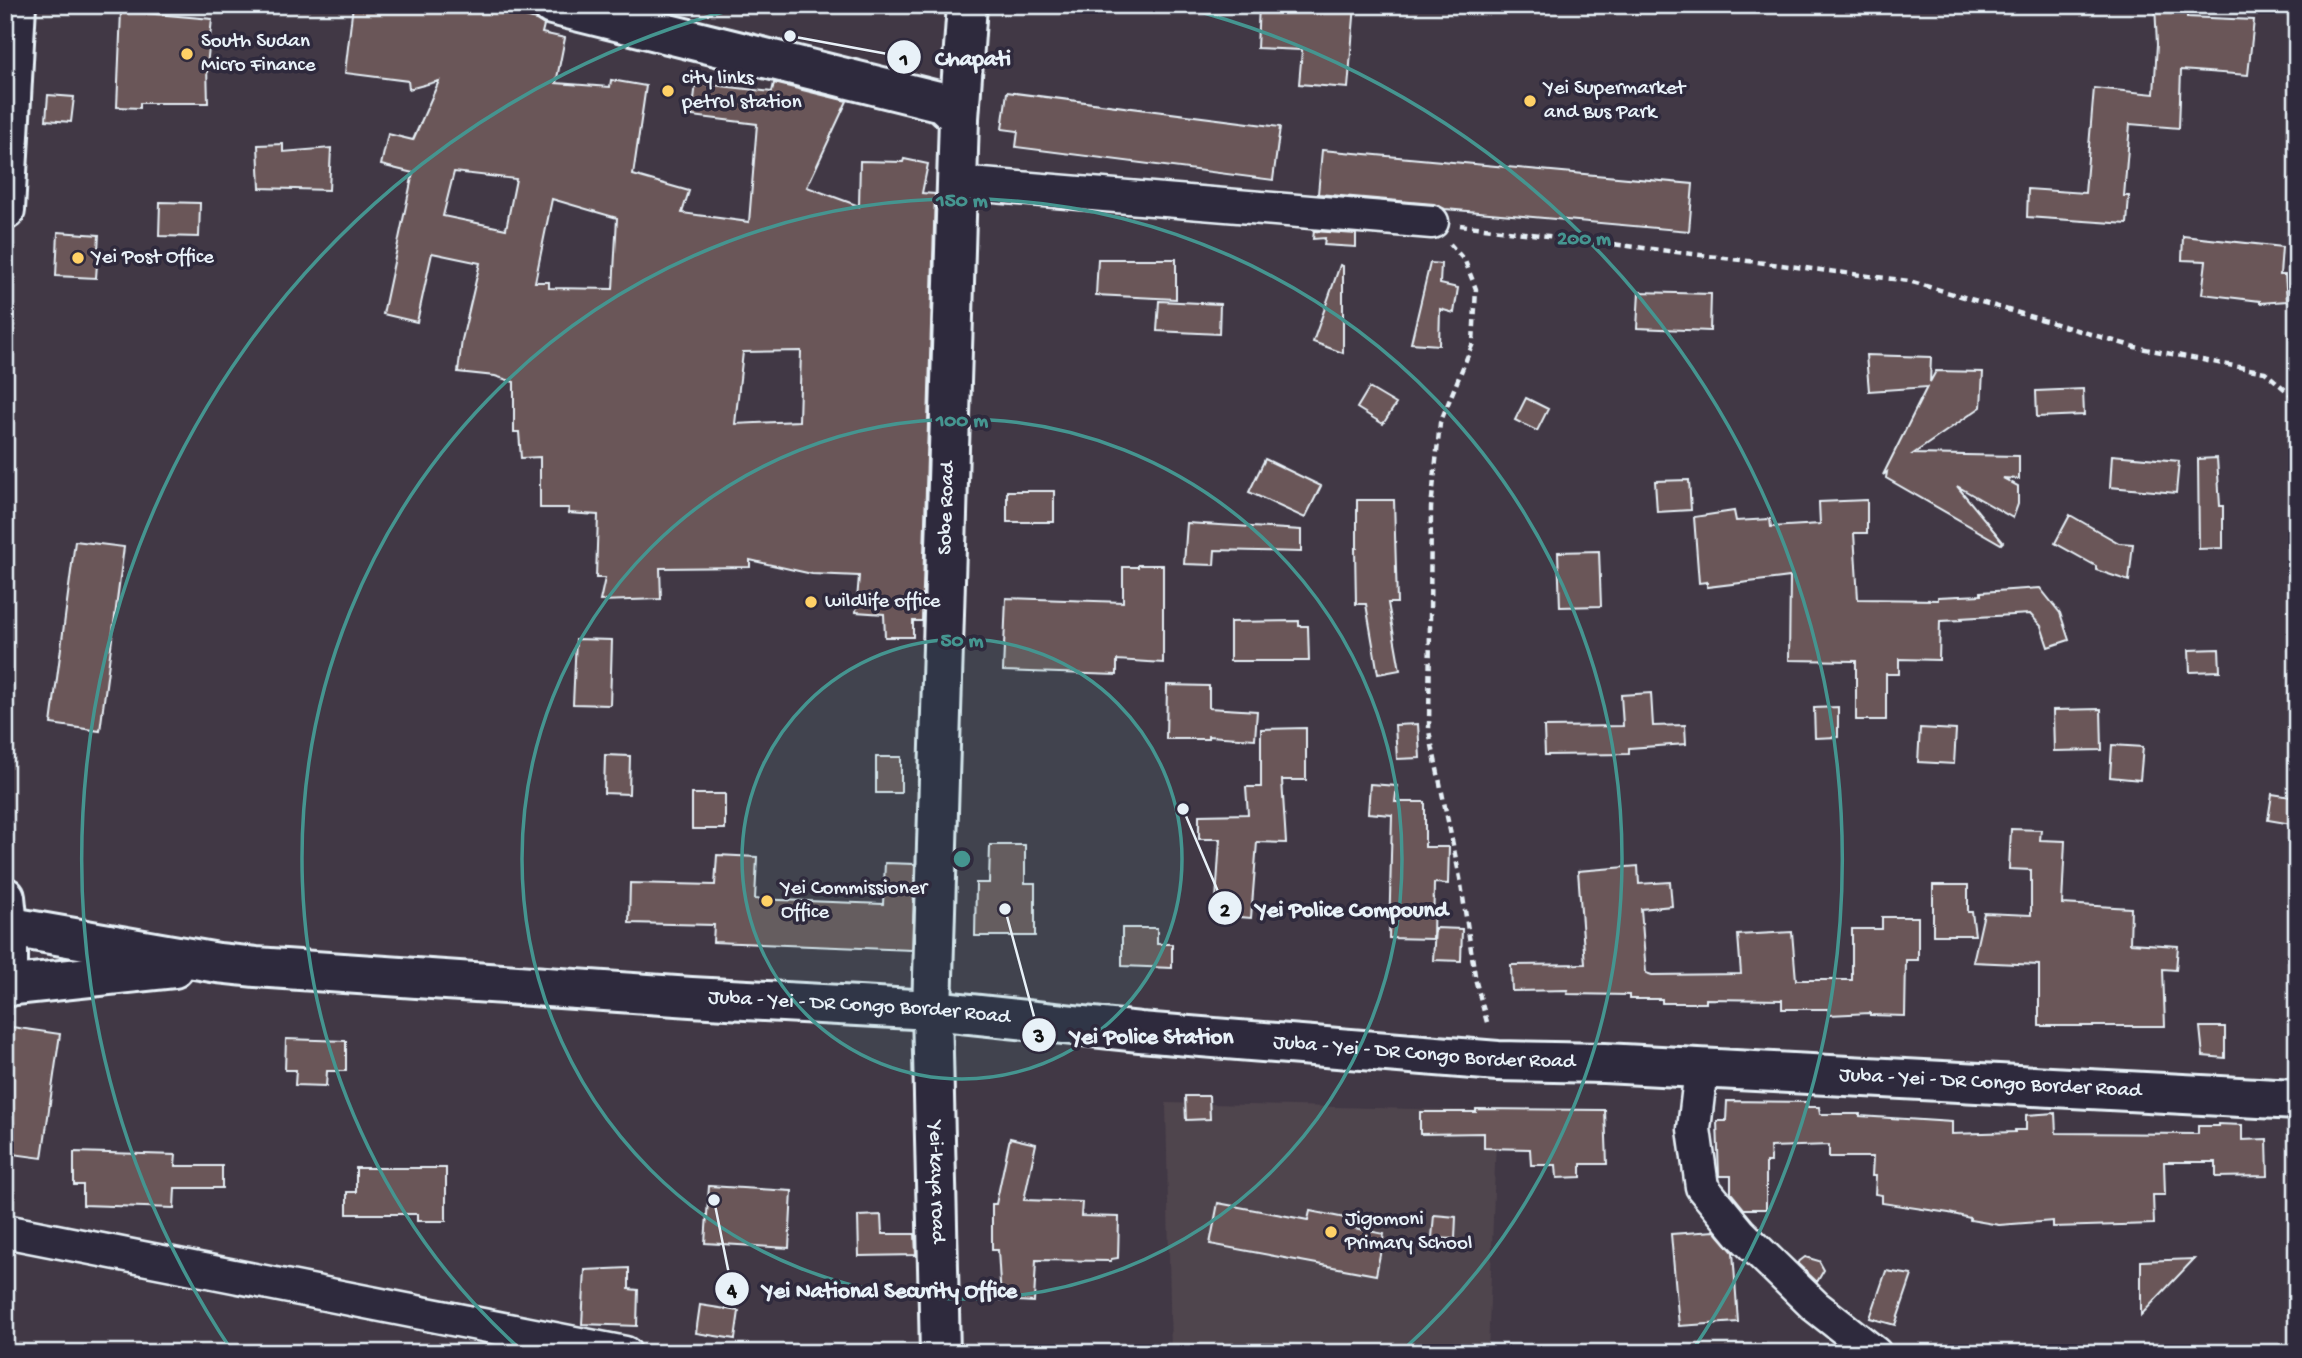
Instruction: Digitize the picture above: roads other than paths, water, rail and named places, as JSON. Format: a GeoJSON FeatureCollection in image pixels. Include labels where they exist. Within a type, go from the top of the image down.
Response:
{"type":"FeatureCollection","features":[{"type":"Feature","properties":{"kind":"main road"},"geometry":{"type":"LineString","coordinates":[[5,209],[16,5]]}},
{"type":"Feature","properties":{"kind":"main road"},"geometry":{"type":"LineString","coordinates":[[552,5],[942,102],[959,118]]}},
{"type":"Feature","properties":{"kind":"main road","name":"Sobe Road"},"geometry":{"type":"LineString","coordinates":[[932,1010],[959,118],[967,5]]}},
{"type":"Feature","properties":{"kind":"main road"},"geometry":{"type":"LineString","coordinates":[[6,917],[6,987]]}},
{"type":"Feature","properties":{"kind":"main road","name":"Juba - Yei - DR Congo Border Road"},"geometry":{"type":"LineString","coordinates":[[6,917],[218,963],[691,997],[932,1010],[1140,1032],[1498,1062],[1604,1063],[2297,1100]]}},
{"type":"Feature","properties":{"kind":"main road","name":"Juba - Yei - DR Congo Border Road"},"geometry":{"type":"LineString","coordinates":[[6,987],[218,963]]}},
{"type":"Feature","properties":{"kind":"main road","name":"Yei-kaya road"},"geometry":{"type":"LineString","coordinates":[[932,1010],[940,1353]]}},
{"type":"Feature","properties":{"kind":"street"},"geometry":{"type":"LineString","coordinates":[[958,183],[1432,222]]}},
{"type":"Feature","properties":{"kind":"street"},"geometry":{"type":"LineString","coordinates":[[1701,1069],[1694,1129],[1702,1187],[1740,1233],[1815,1306],[1875,1353]]}},
{"type":"Feature","properties":{"kind":"street"},"geometry":{"type":"LineString","coordinates":[[5,1231],[625,1353]]}},
{"type":"Feature","properties":{"kind":"place","name":"Chapati"},"geometry":{"type":"Point","coordinates":[790,36]}},
{"type":"Feature","properties":{"kind":"place","name":"South Sudan Micro Finance"},"geometry":{"type":"Point","coordinates":[187,54]}},
{"type":"Feature","properties":{"kind":"place","name":"city links petrol station"},"geometry":{"type":"Point","coordinates":[668,91]}},
{"type":"Feature","properties":{"kind":"place","name":"Yei Supermarket and Bus Park"},"geometry":{"type":"Point","coordinates":[1530,101]}},
{"type":"Feature","properties":{"kind":"place","name":"Yei Post Office"},"geometry":{"type":"Point","coordinates":[78,258]}},
{"type":"Feature","properties":{"kind":"place","name":"wildlife office"},"geometry":{"type":"Point","coordinates":[811,602]}},
{"type":"Feature","properties":{"kind":"place","name":"Yei Police Compound"},"geometry":{"type":"Point","coordinates":[1183,809]}},
{"type":"Feature","properties":{"kind":"place","name":"Yei Commissioner Office"},"geometry":{"type":"Point","coordinates":[767,901]}},
{"type":"Feature","properties":{"kind":"place","name":"Yei Police Station"},"geometry":{"type":"Point","coordinates":[1005,909]}},
{"type":"Feature","properties":{"kind":"place","name":"Yei National Security Office"},"geometry":{"type":"Point","coordinates":[714,1200]}},
{"type":"Feature","properties":{"kind":"place","name":"Jigomoni Primary School"},"geometry":{"type":"Point","coordinates":[1331,1232]}}]}
